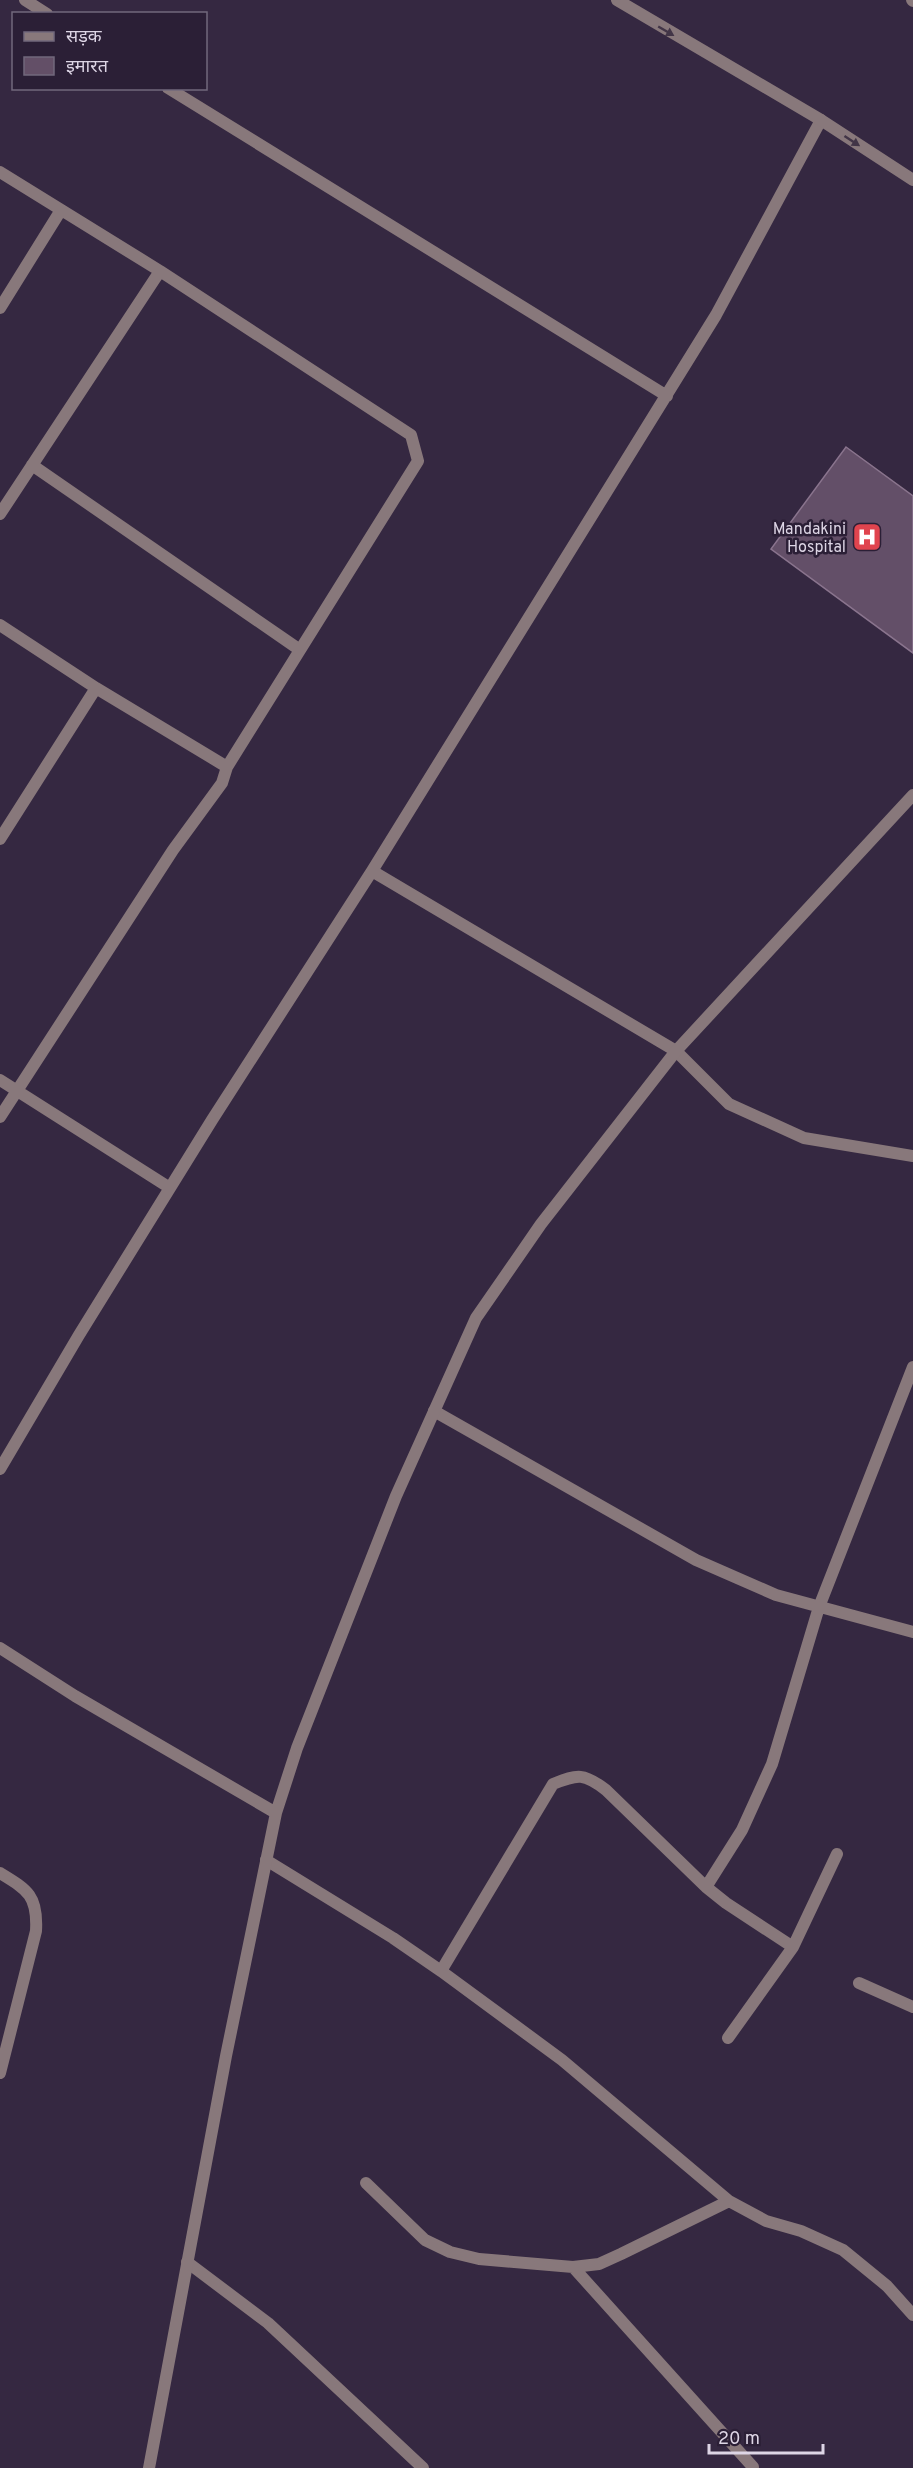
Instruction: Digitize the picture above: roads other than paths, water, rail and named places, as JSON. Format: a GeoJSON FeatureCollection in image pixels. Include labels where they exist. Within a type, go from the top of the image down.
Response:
{"type":"FeatureCollection","features":[{"type":"Feature","properties":{"kind":"street"},"geometry":{"type":"LineString","coordinates":[[25,0],[44,12]]}},
{"type":"Feature","properties":{"kind":"street"},"geometry":{"type":"LineString","coordinates":[[617,0],[821,120],[913,180]]}},
{"type":"Feature","properties":{"kind":"street"},"geometry":{"type":"LineString","coordinates":[[171,90],[667,396]]}},
{"type":"Feature","properties":{"kind":"street"},"geometry":{"type":"LineString","coordinates":[[0,1468],[212,1120],[372,871],[717,315],[821,120]]}},
{"type":"Feature","properties":{"kind":"street"},"geometry":{"type":"LineString","coordinates":[[0,172],[160,271],[411,435],[418,461],[227,766],[222,783],[173,850],[0,1118]]}},
{"type":"Feature","properties":{"kind":"street"},"geometry":{"type":"LineString","coordinates":[[0,308],[61,210]]}},
{"type":"Feature","properties":{"kind":"street"},"geometry":{"type":"LineString","coordinates":[[0,514],[160,271]]}},
{"type":"Feature","properties":{"kind":"street"},"geometry":{"type":"LineString","coordinates":[[32,465],[300,650]]}},
{"type":"Feature","properties":{"kind":"street"},"geometry":{"type":"LineString","coordinates":[[0,625],[96,688],[227,766]]}},
{"type":"Feature","properties":{"kind":"street"},"geometry":{"type":"LineString","coordinates":[[0,839],[96,688]]}},
{"type":"Feature","properties":{"kind":"street"},"geometry":{"type":"LineString","coordinates":[[149,2468],[187,2262],[276,1813],[297,1748],[392,1506],[476,1318],[541,1224],[676,1051],[913,795]]}},
{"type":"Feature","properties":{"kind":"street"},"geometry":{"type":"LineString","coordinates":[[372,871],[676,1051],[729,1104],[804,1138],[913,1156]]}},
{"type":"Feature","properties":{"kind":"street"},"geometry":{"type":"LineString","coordinates":[[0,1080],[170,1188]]}},
{"type":"Feature","properties":{"kind":"street"},"geometry":{"type":"LineString","coordinates":[[706,1887],[742,1830],[772,1764],[819,1607],[913,1367]]}},
{"type":"Feature","properties":{"kind":"street"},"geometry":{"type":"LineString","coordinates":[[434,1411],[696,1560],[776,1595],[913,1632]]}},
{"type":"Feature","properties":{"kind":"street"},"geometry":{"type":"LineString","coordinates":[[0,1648],[75,1696],[276,1813]]}},
{"type":"Feature","properties":{"kind":"street"},"geometry":{"type":"LineString","coordinates":[[441,1971],[553,1784],[572,1777],[588,1777],[606,1790],[706,1887],[726,1903],[793,1947]]}},
{"type":"Feature","properties":{"kind":"street"},"geometry":{"type":"LineString","coordinates":[[728,2038],[793,1947],[837,1854]]}},
{"type":"Feature","properties":{"kind":"street"},"geometry":{"type":"LineString","coordinates":[[266,1860],[393,1938],[441,1971],[562,2060],[729,2200],[766,2221],[801,2231],[843,2250],[886,2286],[913,2315]]}},
{"type":"Feature","properties":{"kind":"street"},"geometry":{"type":"LineString","coordinates":[[0,1873],[27,1890],[34,1902],[37,1916],[36,1931],[0,2073]]}},
{"type":"Feature","properties":{"kind":"street"},"geometry":{"type":"LineString","coordinates":[[859,1983],[913,2007]]}},
{"type":"Feature","properties":{"kind":"street"},"geometry":{"type":"LineString","coordinates":[[366,2183],[425,2240],[450,2252],[479,2259],[573,2268],[599,2264],[729,2200]]}},
{"type":"Feature","properties":{"kind":"street"},"geometry":{"type":"LineString","coordinates":[[187,2262],[268,2323],[423,2468]]}},
{"type":"Feature","properties":{"kind":"street"},"geometry":{"type":"LineString","coordinates":[[573,2268],[753,2467]]}},
{"type":"Feature","properties":{"kind":"place","name":"Mandakini Hospital"},"geometry":{"type":"Point","coordinates":[867,537]}}]}
